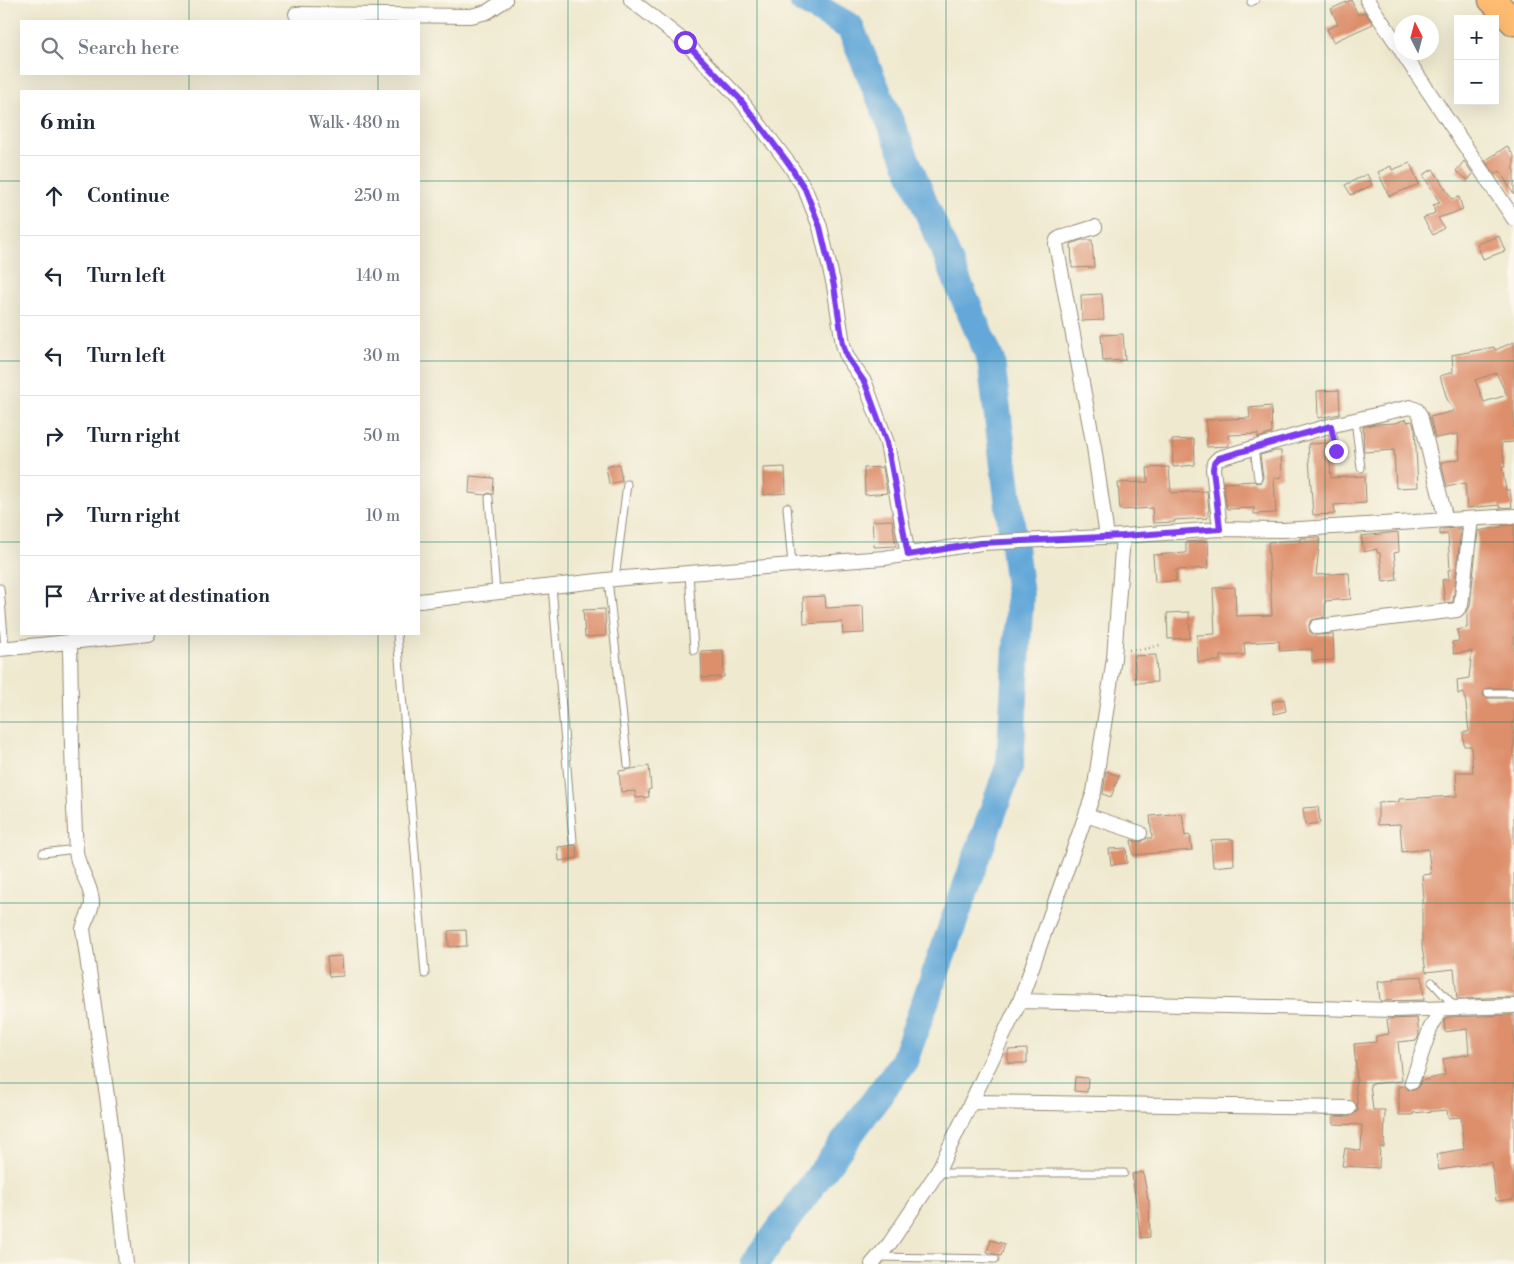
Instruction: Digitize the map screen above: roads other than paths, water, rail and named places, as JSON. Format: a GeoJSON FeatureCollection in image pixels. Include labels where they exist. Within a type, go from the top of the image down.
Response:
{"type":"FeatureCollection","features":[{"type":"Feature","properties":{"kind":"highway"},"geometry":{"type":"LineString","coordinates":[[1492,0],[1514,22]]}},
{"type":"Feature","properties":{"kind":"street"},"geometry":{"type":"LineString","coordinates":[[296,14],[471,16],[488,12],[505,0]]}},
{"type":"Feature","properties":{"kind":"street"},"geometry":{"type":"LineString","coordinates":[[631,0],[685,42],[740,99],[789,164],[805,189],[820,227],[834,286],[843,344],[847,357],[865,383],[887,443],[908,555]]}},
{"type":"Feature","properties":{"kind":"street"},"geometry":{"type":"LineString","coordinates":[[1367,0],[1394,40]]}},
{"type":"Feature","properties":{"kind":"street"},"geometry":{"type":"LineString","coordinates":[[1407,60],[1514,219]]}},
{"type":"Feature","properties":{"kind":"street"},"geometry":{"type":"LineString","coordinates":[[1095,227],[1060,238],[1056,244],[1094,447],[1107,538]]}},
{"type":"Feature","properties":{"kind":"street"},"geometry":{"type":"LineString","coordinates":[[1220,529],[1213,469],[1214,463],[1219,458],[1331,426],[1410,407],[1417,410],[1420,415],[1446,520]]}},
{"type":"Feature","properties":{"kind":"street"},"geometry":{"type":"LineString","coordinates":[[420,601],[612,579],[908,555],[981,543],[1107,538],[1220,529],[1283,530],[1514,516]]}},
{"type":"Feature","properties":{"kind":"street"},"geometry":{"type":"LineString","coordinates":[[1317,626],[1457,610],[1462,605],[1471,519]]}},
{"type":"Feature","properties":{"kind":"street"},"geometry":{"type":"LineString","coordinates":[[875,1261],[890,1243],[937,1173],[1020,1002],[1094,792],[1115,648],[1123,536]]}},
{"type":"Feature","properties":{"kind":"street"},"geometry":{"type":"LineString","coordinates":[[3,649],[138,635]]}},
{"type":"Feature","properties":{"kind":"street"},"geometry":{"type":"LineString","coordinates":[[70,642],[76,849],[77,859],[93,902],[85,919],[84,929],[111,1124],[126,1264]]}},
{"type":"Feature","properties":{"kind":"street"},"geometry":{"type":"LineString","coordinates":[[1086,815],[1140,832]]}},
{"type":"Feature","properties":{"kind":"street"},"geometry":{"type":"LineString","coordinates":[[1020,1002],[1394,1010],[1514,1006]]}},
{"type":"Feature","properties":{"kind":"street"},"geometry":{"type":"LineString","coordinates":[[1412,1082],[1430,1029],[1441,1009]]}},
{"type":"Feature","properties":{"kind":"street"},"geometry":{"type":"LineString","coordinates":[[972,1102],[1349,1108]]}},
{"type":"Feature","properties":{"kind":"lane"},"geometry":{"type":"LineString","coordinates":[[1355,420],[1361,468]]}},
{"type":"Feature","properties":{"kind":"lane"},"geometry":{"type":"LineString","coordinates":[[1331,426],[1336,451]]}},
{"type":"Feature","properties":{"kind":"lane"},"geometry":{"type":"LineString","coordinates":[[1254,448],[1258,478]]}},
{"type":"Feature","properties":{"kind":"lane"},"geometry":{"type":"LineString","coordinates":[[627,484],[612,579],[628,765]]}},
{"type":"Feature","properties":{"kind":"lane"},"geometry":{"type":"LineString","coordinates":[[488,498],[496,592]]}},
{"type":"Feature","properties":{"kind":"lane"},"geometry":{"type":"LineString","coordinates":[[786,507],[792,565]]}},
{"type":"Feature","properties":{"kind":"lane"},"geometry":{"type":"LineString","coordinates":[[688,573],[694,650]]}},
{"type":"Feature","properties":{"kind":"lane"},"geometry":{"type":"LineString","coordinates":[[552,586],[573,841]]}},
{"type":"Feature","properties":{"kind":"lane"},"geometry":{"type":"LineString","coordinates":[[0,588],[3,649]]}},
{"type":"Feature","properties":{"kind":"lane"},"geometry":{"type":"LineString","coordinates":[[397,635],[425,974]]}},
{"type":"Feature","properties":{"kind":"lane"},"geometry":{"type":"LineString","coordinates":[[1488,692],[1514,693]]}},
{"type":"Feature","properties":{"kind":"lane"},"geometry":{"type":"LineString","coordinates":[[43,853],[76,849]]}},
{"type":"Feature","properties":{"kind":"lane"},"geometry":{"type":"LineString","coordinates":[[1432,982],[1457,1008]]}},
{"type":"Feature","properties":{"kind":"lane"},"geometry":{"type":"LineString","coordinates":[[937,1173],[1124,1173]]}},
{"type":"Feature","properties":{"kind":"lane"},"geometry":{"type":"LineString","coordinates":[[875,1261],[995,1259]]}},
{"type":"Feature","properties":{"kind":"waterway"},"geometry":{"type":"LineString","coordinates":[[754,1264],[904,1061],[1010,764],[1020,595],[991,361],[850,27],[803,0]]}}]}
